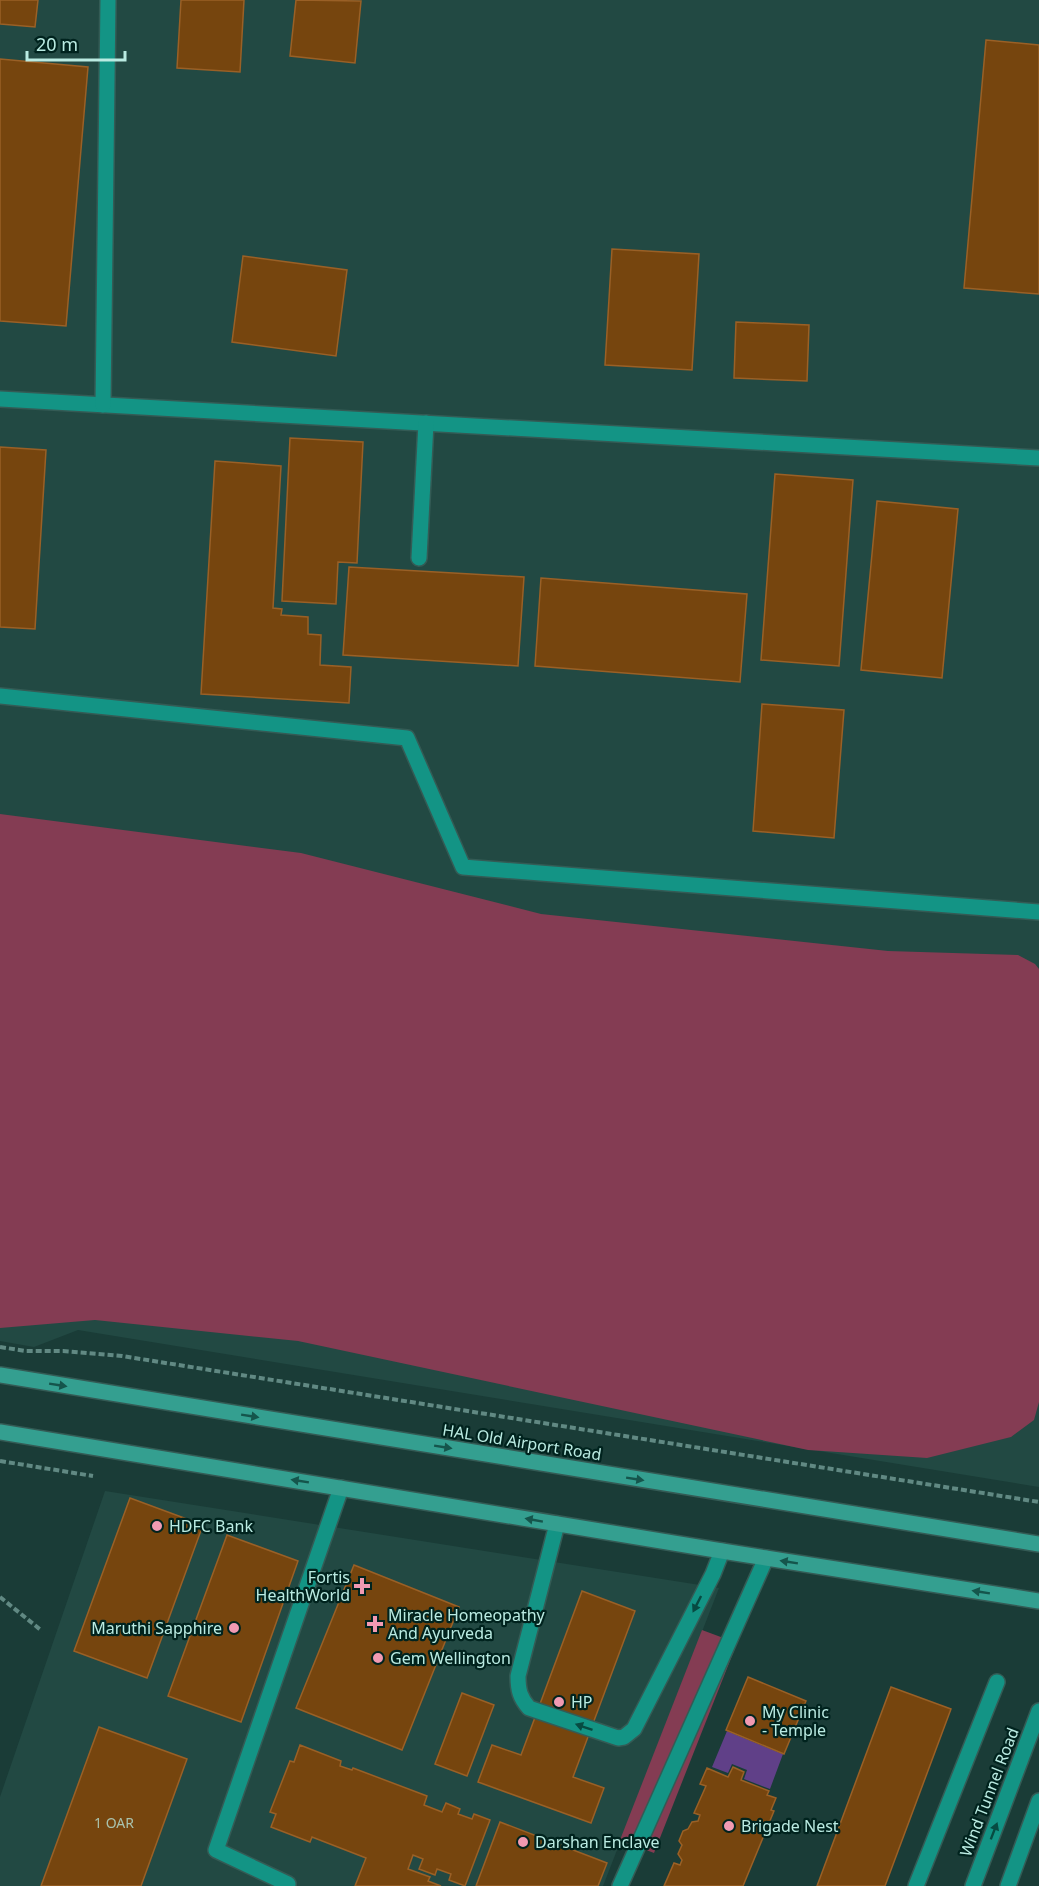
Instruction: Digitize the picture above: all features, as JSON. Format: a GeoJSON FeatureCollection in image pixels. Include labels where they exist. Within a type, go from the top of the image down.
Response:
{"type":"FeatureCollection","features":[{"type":"Feature","properties":{"kind":"main road","name":"HAL Old Airport Road"},"geometry":{"type":"LineString","coordinates":[[0,1375],[1039,1544]]}},
{"type":"Feature","properties":{"kind":"main road"},"geometry":{"type":"LineString","coordinates":[[0,1432],[1039,1601]]}},
{"type":"Feature","properties":{"kind":"street"},"geometry":{"type":"LineString","coordinates":[[103,405],[108,0]]}},
{"type":"Feature","properties":{"kind":"street"},"geometry":{"type":"LineString","coordinates":[[0,399],[1039,458]]}},
{"type":"Feature","properties":{"kind":"street"},"geometry":{"type":"LineString","coordinates":[[419,558],[426,423]]}},
{"type":"Feature","properties":{"kind":"street"},"geometry":{"type":"LineString","coordinates":[[0,696],[407,738],[463,867],[1039,912]]}},
{"type":"Feature","properties":{"kind":"street"},"geometry":{"type":"LineString","coordinates":[[288,1884],[216,1850],[341,1488]]}},
{"type":"Feature","properties":{"kind":"street"},"geometry":{"type":"LineString","coordinates":[[557,1524],[518,1676],[518,1689],[521,1699],[529,1708],[618,1738],[624,1737],[634,1729],[713,1574],[722,1551]]}},
{"type":"Feature","properties":{"kind":"street"},"geometry":{"type":"LineString","coordinates":[[620,1886],[766,1558]]}},
{"type":"Feature","properties":{"kind":"street"},"geometry":{"type":"LineString","coordinates":[[916,1886],[997,1682]]}},
{"type":"Feature","properties":{"kind":"street","name":"Wind Tunnel Road"},"geometry":{"type":"LineString","coordinates":[[973,1886],[1039,1711]]}},
{"type":"Feature","properties":{"kind":"street"},"geometry":{"type":"LineString","coordinates":[[1008,1886],[1039,1801]]}},
{"type":"Feature","properties":{"kind":"path"},"geometry":{"type":"LineString","coordinates":[[0,1347],[26,1351],[63,1351],[122,1356],[1039,1502]]}},
{"type":"Feature","properties":{"kind":"path"},"geometry":{"type":"LineString","coordinates":[[0,1461],[93,1476]]}},
{"type":"Feature","properties":{"kind":"path"},"geometry":{"type":"LineString","coordinates":[[0,1597],[42,1631]]}},
{"type":"Feature","properties":{"kind":"shaded area"},"geometry":{"type":"Polygon","coordinates":[[[0,0],[1039,0],[1039,1487],[78,1330],[34,1347],[0,1341],[0,0]]]}},
{"type":"Feature","properties":{"kind":"shaded area"},"geometry":{"type":"Polygon","coordinates":[[[0,814],[301,853],[541,914],[888,951],[1018,955],[1035,964],[1039,969],[1039,1402],[1034,1420],[1011,1437],[927,1458],[808,1450],[298,1341],[95,1320],[0,1328],[0,814]]]}},
{"type":"Feature","properties":{"kind":"shaded area"},"geometry":{"type":"Polygon","coordinates":[[[105,1491],[719,1588],[603,1886],[0,1886],[0,1797],[105,1491]]]}},
{"type":"Feature","properties":{"kind":"shaded area"},"geometry":{"type":"Polygon","coordinates":[[[702,1630],[737,1643],[654,1853],[620,1840],[702,1630]]]}},
{"type":"Feature","properties":{"kind":"shaded area"},"geometry":{"type":"Polygon","coordinates":[[[727,1731],[783,1754],[770,1789],[744,1779],[747,1770],[732,1764],[728,1773],[712,1767],[727,1731]]]}},
{"type":"Feature","properties":{"kind":"building"},"geometry":{"type":"Polygon","coordinates":[[[0,0],[38,0],[35,27],[0,24],[0,0]]]}},
{"type":"Feature","properties":{"kind":"building"},"geometry":{"type":"Polygon","coordinates":[[[181,0],[244,0],[240,72],[177,68],[181,0]]]}},
{"type":"Feature","properties":{"kind":"building"},"geometry":{"type":"Polygon","coordinates":[[[296,0],[361,1],[355,63],[290,56],[296,0]]]}},
{"type":"Feature","properties":{"kind":"building"},"geometry":{"type":"Polygon","coordinates":[[[986,40],[1039,45],[1039,294],[964,288],[986,40]]]}},
{"type":"Feature","properties":{"kind":"building"},"geometry":{"type":"Polygon","coordinates":[[[0,59],[88,67],[66,326],[0,321],[0,59]]]}},
{"type":"Feature","properties":{"kind":"building"},"geometry":{"type":"Polygon","coordinates":[[[612,249],[699,254],[692,370],[605,365],[612,249]]]}},
{"type":"Feature","properties":{"kind":"building"},"geometry":{"type":"Polygon","coordinates":[[[243,256],[347,270],[336,356],[232,342],[243,256]]]}},
{"type":"Feature","properties":{"kind":"building"},"geometry":{"type":"Polygon","coordinates":[[[736,322],[809,325],[807,381],[734,378],[736,322]]]}},
{"type":"Feature","properties":{"kind":"building"},"geometry":{"type":"Polygon","coordinates":[[[290,438],[363,442],[357,563],[338,562],[336,604],[282,601],[290,438]]]}},
{"type":"Feature","properties":{"kind":"building"},"geometry":{"type":"Polygon","coordinates":[[[0,447],[46,450],[35,629],[0,627],[0,447]]]}},
{"type":"Feature","properties":{"kind":"building"},"geometry":{"type":"Polygon","coordinates":[[[215,461],[281,466],[273,608],[282,609],[281,615],[308,617],[308,634],[321,635],[320,665],[351,667],[349,703],[201,694],[215,461]]]}},
{"type":"Feature","properties":{"kind":"building"},"geometry":{"type":"Polygon","coordinates":[[[775,474],[853,480],[839,666],[761,660],[775,474]]]}},
{"type":"Feature","properties":{"kind":"building"},"geometry":{"type":"Polygon","coordinates":[[[877,501],[958,509],[942,678],[861,670],[877,501]]]}},
{"type":"Feature","properties":{"kind":"building"},"geometry":{"type":"Polygon","coordinates":[[[349,567],[524,577],[518,666],[343,655],[349,567]]]}},
{"type":"Feature","properties":{"kind":"building"},"geometry":{"type":"Polygon","coordinates":[[[541,578],[747,594],[740,682],[535,666],[541,578]]]}},
{"type":"Feature","properties":{"kind":"building"},"geometry":{"type":"Polygon","coordinates":[[[762,704],[844,710],[834,838],[753,831],[762,704]]]}},
{"type":"Feature","properties":{"kind":"building"},"geometry":{"type":"Polygon","coordinates":[[[130,1498],[203,1525],[147,1678],[74,1651],[130,1498]]]}},
{"type":"Feature","properties":{"kind":"building","name":"Maruthi Sapphire"},"geometry":{"type":"Polygon","coordinates":[[[227,1535],[298,1561],[241,1722],[168,1696],[227,1535]]]}},
{"type":"Feature","properties":{"kind":"building","name":"Gem Wellington"},"geometry":{"type":"Polygon","coordinates":[[[354,1565],[459,1607],[402,1750],[296,1708],[354,1565]]]}},
{"type":"Feature","properties":{"kind":"building"},"geometry":{"type":"Polygon","coordinates":[[[582,1591],[635,1611],[573,1777],[604,1788],[591,1823],[478,1782],[492,1745],[521,1755],[582,1591]]]}},
{"type":"Feature","properties":{"kind":"building"},"geometry":{"type":"Polygon","coordinates":[[[748,1677],[806,1701],[784,1754],[726,1730],[748,1677]]]}},
{"type":"Feature","properties":{"kind":"building"},"geometry":{"type":"Polygon","coordinates":[[[891,1687],[951,1709],[885,1886],[817,1886],[891,1687]]]}},
{"type":"Feature","properties":{"kind":"building"},"geometry":{"type":"Polygon","coordinates":[[[462,1693],[494,1705],[467,1776],[435,1764],[462,1693]]]}},
{"type":"Feature","properties":{"kind":"building"},"geometry":{"type":"Polygon","coordinates":[[[99,1727],[187,1759],[141,1886],[41,1886],[99,1727]]]}},
{"type":"Feature","properties":{"kind":"building"},"geometry":{"type":"Polygon","coordinates":[[[300,1745],[341,1761],[340,1766],[352,1770],[353,1768],[427,1796],[424,1805],[442,1812],[446,1803],[460,1809],[458,1814],[472,1819],[474,1814],[490,1820],[465,1886],[449,1880],[451,1874],[437,1869],[435,1875],[419,1869],[423,1859],[413,1855],[408,1869],[430,1877],[428,1881],[441,1886],[355,1886],[366,1858],[312,1837],[310,1842],[271,1827],[276,1814],[270,1812],[290,1761],[294,1762],[300,1745]]]}},
{"type":"Feature","properties":{"kind":"building","name":"Brigade Nest"},"geometry":{"type":"Polygon","coordinates":[[[733,1767],[744,1772],[741,1780],[769,1791],[767,1795],[776,1798],[771,1810],[774,1811],[743,1886],[664,1886],[674,1863],[680,1865],[682,1860],[678,1854],[682,1845],[679,1841],[683,1831],[688,1829],[692,1822],[698,1821],[700,1815],[694,1813],[706,1786],[700,1784],[707,1768],[728,1777],[733,1767]]]}},
{"type":"Feature","properties":{"kind":"building","name":"Darshan Enclave"},"geometry":{"type":"Polygon","coordinates":[[[500,1822],[607,1863],[598,1886],[476,1886],[500,1822]]]}},
{"type":"Feature","properties":{"kind":"place","name":"HDFC Bank"},"geometry":{"type":"Point","coordinates":[157,1526]}},
{"type":"Feature","properties":{"kind":"place","name":"Fortis HealthWorld"},"geometry":{"type":"Point","coordinates":[362,1586]}},
{"type":"Feature","properties":{"kind":"place","name":"Miracle Homeopathy And Ayurveda"},"geometry":{"type":"Point","coordinates":[375,1624]}},
{"type":"Feature","properties":{"kind":"place","name":"Maruthi Sapphire"},"geometry":{"type":"Point","coordinates":[234,1628]}},
{"type":"Feature","properties":{"kind":"place","name":"Gem Wellington"},"geometry":{"type":"Point","coordinates":[378,1658]}},
{"type":"Feature","properties":{"kind":"place","name":"HP"},"geometry":{"type":"Point","coordinates":[559,1702]}},
{"type":"Feature","properties":{"kind":"place","name":"My Clinic - Temple"},"geometry":{"type":"Point","coordinates":[750,1721]}},
{"type":"Feature","properties":{"kind":"place","name":"Brigade Nest"},"geometry":{"type":"Point","coordinates":[729,1826]}},
{"type":"Feature","properties":{"kind":"place","name":"Darshan Enclave"},"geometry":{"type":"Point","coordinates":[523,1842]}}]}
